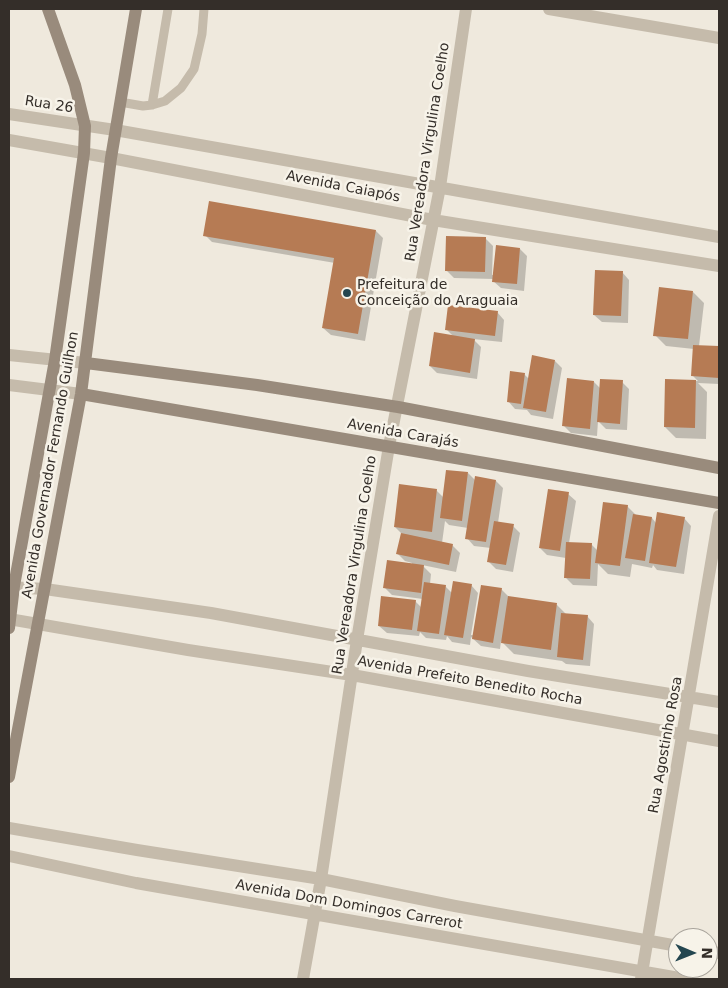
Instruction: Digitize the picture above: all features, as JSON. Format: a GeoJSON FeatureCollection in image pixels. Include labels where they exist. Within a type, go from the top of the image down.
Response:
{"type":"FeatureCollection","features":[{"type":"Feature","properties":{"kind":"street","name":"Avenida Governador Fernando Guilhon"},"geometry":{"type":"LineString","coordinates":[[9,622],[11,587],[55,360],[84,153],[85,126],[75,85],[48,9]]}},
{"type":"Feature","properties":{"kind":"street","name":"Avenida Governador Fernando Guilhon"},"geometry":{"type":"LineString","coordinates":[[9,777],[81,394],[115,130],[136,9]]}},
{"type":"Feature","properties":{"kind":"street","name":"Rua Vereadora Virgulina Coelho"},"geometry":{"type":"LineString","coordinates":[[303,979],[321,879],[357,640],[389,446],[440,187],[466,9]]}},
{"type":"Feature","properties":{"kind":"street"},"geometry":{"type":"LineString","coordinates":[[549,9],[719,38]]}},
{"type":"Feature","properties":{"kind":"street","name":"Rua 26"},"geometry":{"type":"LineString","coordinates":[[9,114],[115,130]]}},
{"type":"Feature","properties":{"kind":"street","name":"Avenida Caiapós"},"geometry":{"type":"LineString","coordinates":[[115,130],[719,238]]}},
{"type":"Feature","properties":{"kind":"street"},"geometry":{"type":"LineString","coordinates":[[9,140],[84,153]]}},
{"type":"Feature","properties":{"kind":"street","name":"Avenida Caiapós"},"geometry":{"type":"LineString","coordinates":[[84,153],[434,220],[719,266]]}},
{"type":"Feature","properties":{"kind":"street"},"geometry":{"type":"LineString","coordinates":[[9,355],[86,363]]}},
{"type":"Feature","properties":{"kind":"street","name":"Avenida Carajás"},"geometry":{"type":"LineString","coordinates":[[86,363],[257,385],[398,407],[719,468]]}},
{"type":"Feature","properties":{"kind":"street"},"geometry":{"type":"LineString","coordinates":[[9,385],[81,394]]}},
{"type":"Feature","properties":{"kind":"street","name":"Avenida Carajás"},"geometry":{"type":"LineString","coordinates":[[81,394],[719,503]]}},
{"type":"Feature","properties":{"kind":"street","name":"Rua Agostinho Rosa"},"geometry":{"type":"LineString","coordinates":[[642,975],[719,516]]}},
{"type":"Feature","properties":{"kind":"street","name":"Avenida Prefeito Benedito Rocha"},"geometry":{"type":"LineString","coordinates":[[11,587],[45,589],[212,614],[528,671],[719,702]]}},
{"type":"Feature","properties":{"kind":"street","name":"Avenida Prefeito Benedito Rocha"},"geometry":{"type":"LineString","coordinates":[[9,622],[38,625],[352,676],[719,741]]}},
{"type":"Feature","properties":{"kind":"street","name":"Avenida Dom Domingos Carrerot"},"geometry":{"type":"LineString","coordinates":[[9,828],[321,879],[456,906],[668,944]]}},
{"type":"Feature","properties":{"kind":"street","name":"Avenida Dom Domingos Carrerot"},"geometry":{"type":"LineString","coordinates":[[9,856],[136,883],[314,913],[642,975],[685,979]]}},
{"type":"Feature","properties":{"kind":"lane"},"geometry":{"type":"LineString","coordinates":[[152,105],[168,9]]}},
{"type":"Feature","properties":{"kind":"lane"},"geometry":{"type":"LineString","coordinates":[[120,102],[143,106],[152,105],[165,101],[181,88],[194,69],[202,34],[204,9]]}},
{"type":"Feature","properties":{"kind":"building","name":"Prefeitura de Conceição do Araguaia"},"geometry":{"type":"Polygon","coordinates":[[[209,201],[376,230],[358,334],[322,328],[334,258],[203,236],[209,201]]]}},
{"type":"Feature","properties":{"kind":"building"},"geometry":{"type":"Polygon","coordinates":[[[446,236],[486,237],[485,272],[445,271],[446,236]]]}},
{"type":"Feature","properties":{"kind":"building"},"geometry":{"type":"Polygon","coordinates":[[[496,245],[520,248],[517,284],[492,282],[496,245]]]}},
{"type":"Feature","properties":{"kind":"building"},"geometry":{"type":"Polygon","coordinates":[[[595,270],[623,271],[621,316],[593,315],[595,270]]]}},
{"type":"Feature","properties":{"kind":"building"},"geometry":{"type":"Polygon","coordinates":[[[659,287],[693,291],[688,339],[653,336],[659,287]]]}},
{"type":"Feature","properties":{"kind":"building"},"geometry":{"type":"Polygon","coordinates":[[[448,305],[498,311],[495,336],[445,330],[448,305]]]}},
{"type":"Feature","properties":{"kind":"building"},"geometry":{"type":"Polygon","coordinates":[[[434,332],[475,339],[470,373],[429,366],[434,332]]]}},
{"type":"Feature","properties":{"kind":"building"},"geometry":{"type":"Polygon","coordinates":[[[693,345],[719,346],[719,378],[691,376],[693,345]]]}},
{"type":"Feature","properties":{"kind":"building"},"geometry":{"type":"Polygon","coordinates":[[[532,355],[555,360],[546,412],[523,408],[532,355]]]}},
{"type":"Feature","properties":{"kind":"building"},"geometry":{"type":"Polygon","coordinates":[[[510,371],[525,373],[521,404],[507,402],[510,371]]]}},
{"type":"Feature","properties":{"kind":"building"},"geometry":{"type":"Polygon","coordinates":[[[567,378],[594,381],[590,429],[562,426],[567,378]]]}},
{"type":"Feature","properties":{"kind":"building"},"geometry":{"type":"Polygon","coordinates":[[[600,379],[623,380],[620,424],[597,422],[600,379]]]}},
{"type":"Feature","properties":{"kind":"building"},"geometry":{"type":"Polygon","coordinates":[[[665,379],[696,380],[695,428],[664,427],[665,379]]]}},
{"type":"Feature","properties":{"kind":"building"},"geometry":{"type":"Polygon","coordinates":[[[446,470],[468,472],[462,521],[440,518],[446,470]]]}},
{"type":"Feature","properties":{"kind":"building"},"geometry":{"type":"Polygon","coordinates":[[[475,476],[496,480],[486,542],[465,539],[475,476]]]}},
{"type":"Feature","properties":{"kind":"building"},"geometry":{"type":"Polygon","coordinates":[[[399,484],[437,489],[432,532],[394,527],[399,484]]]}},
{"type":"Feature","properties":{"kind":"building"},"geometry":{"type":"Polygon","coordinates":[[[548,489],[569,492],[560,551],[539,548],[548,489]]]}},
{"type":"Feature","properties":{"kind":"building"},"geometry":{"type":"Polygon","coordinates":[[[603,502],[628,505],[620,566],[595,563],[603,502]]]}},
{"type":"Feature","properties":{"kind":"building"},"geometry":{"type":"Polygon","coordinates":[[[657,512],[685,517],[676,567],[649,563],[657,512]]]}},
{"type":"Feature","properties":{"kind":"building"},"geometry":{"type":"Polygon","coordinates":[[[633,514],[652,517],[645,561],[625,558],[633,514]]]}},
{"type":"Feature","properties":{"kind":"building"},"geometry":{"type":"Polygon","coordinates":[[[494,521],[514,524],[506,565],[487,562],[494,521]]]}},
{"type":"Feature","properties":{"kind":"building"},"geometry":{"type":"Polygon","coordinates":[[[401,533],[453,544],[449,565],[396,554],[401,533]]]}},
{"type":"Feature","properties":{"kind":"building"},"geometry":{"type":"Polygon","coordinates":[[[566,542],[592,543],[590,579],[564,578],[566,542]]]}},
{"type":"Feature","properties":{"kind":"building"},"geometry":{"type":"Polygon","coordinates":[[[387,560],[424,565],[421,593],[383,588],[387,560]]]}},
{"type":"Feature","properties":{"kind":"building"},"geometry":{"type":"Polygon","coordinates":[[[453,581],[472,584],[463,638],[444,635],[453,581]]]}},
{"type":"Feature","properties":{"kind":"building"},"geometry":{"type":"Polygon","coordinates":[[[424,582],[446,585],[439,634],[417,631],[424,582]]]}},
{"type":"Feature","properties":{"kind":"building"},"geometry":{"type":"Polygon","coordinates":[[[481,585],[502,588],[493,643],[472,639],[481,585]]]}},
{"type":"Feature","properties":{"kind":"building"},"geometry":{"type":"Polygon","coordinates":[[[381,596],[416,600],[412,630],[378,626],[381,596]]]}},
{"type":"Feature","properties":{"kind":"building"},"geometry":{"type":"Polygon","coordinates":[[[508,596],[557,603],[551,650],[501,643],[508,596]]]}},
{"type":"Feature","properties":{"kind":"building"},"geometry":{"type":"Polygon","coordinates":[[[561,613],[588,615],[583,660],[557,657],[561,613]]]}},
{"type":"Feature","properties":{"kind":"place","name":"Prefeitura de Conceição do Araguaia"},"geometry":{"type":"Point","coordinates":[347,293]}}]}
